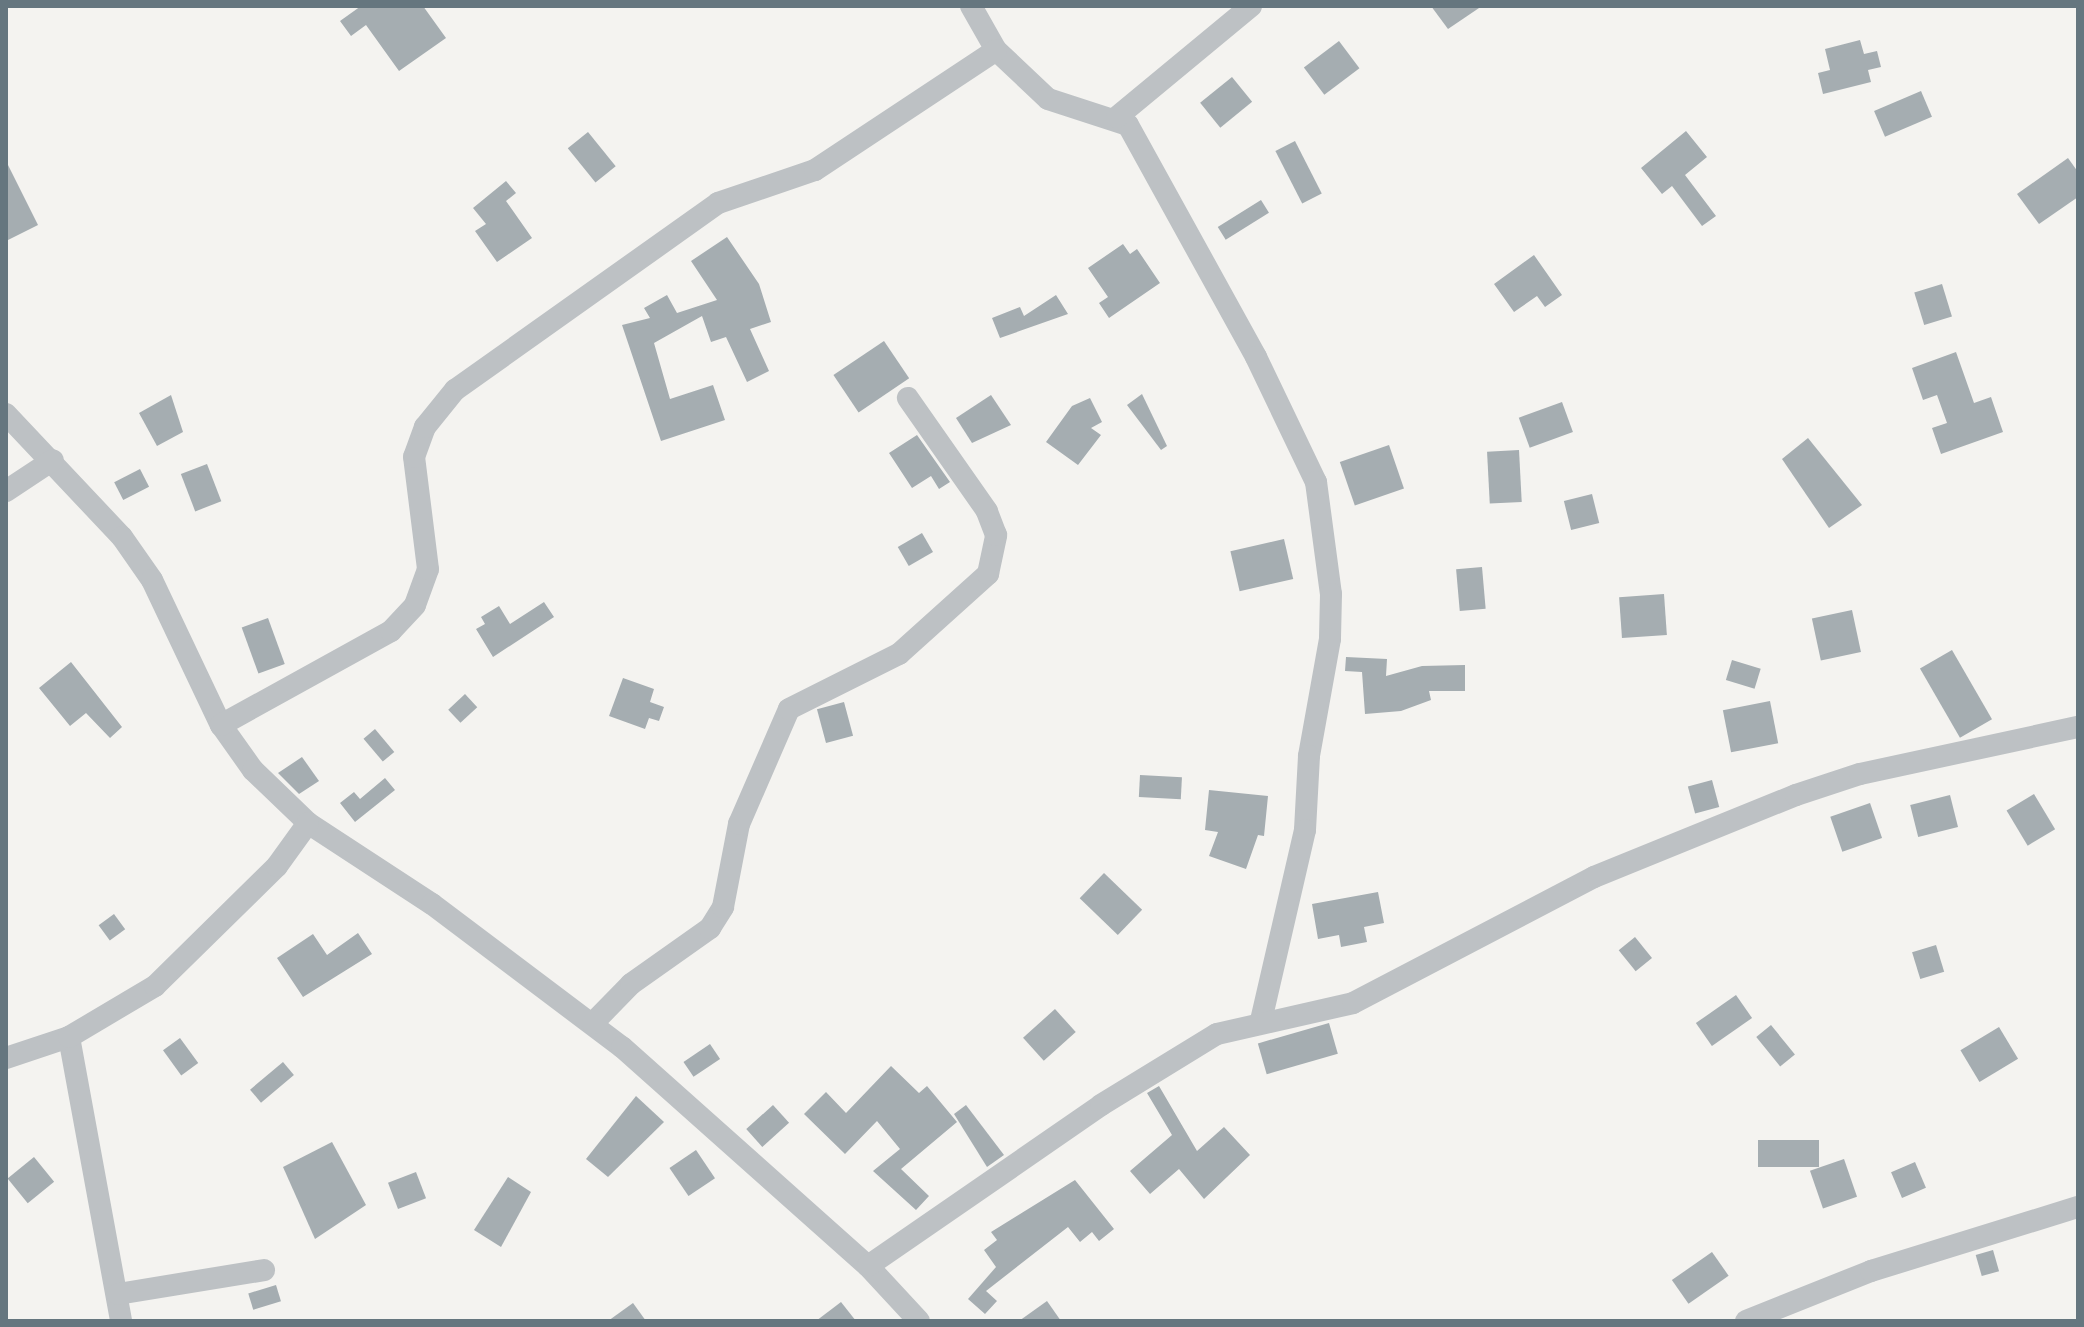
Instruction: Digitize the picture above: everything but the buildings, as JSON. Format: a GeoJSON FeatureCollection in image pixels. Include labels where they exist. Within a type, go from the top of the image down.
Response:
{"type":"FeatureCollection","features":[{"type":"Feature","properties":{"kind":"street"},"geometry":{"type":"LineString","coordinates":[[971,6],[996,50],[1048,99],[1117,117],[1138,140],[1297,436],[1318,496],[1330,639],[1309,756],[1305,830],[1261,1021]]}},
{"type":"Feature","properties":{"kind":"street"},"geometry":{"type":"LineString","coordinates":[[1117,117],[1251,6]]}},
{"type":"Feature","properties":{"kind":"street"},"geometry":{"type":"LineString","coordinates":[[221,725],[391,631],[415,605],[428,569],[414,457],[425,427],[455,390],[718,203],[815,170],[996,50]]}},
{"type":"Feature","properties":{"kind":"street"},"geometry":{"type":"LineString","coordinates":[[593,1023],[631,984],[710,928],[723,907],[739,824],[789,709],[899,654],[988,574],[996,535],[987,511],[908,398]]}},
{"type":"Feature","properties":{"kind":"street"},"geometry":{"type":"LineString","coordinates":[[6,414],[84,490],[152,580],[221,725],[253,770],[308,823],[432,904],[593,1023],[868,1266],[919,1321]]}},
{"type":"Feature","properties":{"kind":"street"},"geometry":{"type":"LineString","coordinates":[[6,491],[53,460]]}},
{"type":"Feature","properties":{"kind":"street"},"geometry":{"type":"LineString","coordinates":[[868,1266],[1188,1048],[1261,1021],[1353,1003],[1594,877],[1796,795],[1860,774],[2078,727]]}},
{"type":"Feature","properties":{"kind":"street"},"geometry":{"type":"LineString","coordinates":[[6,1058],[69,1037],[155,986],[277,866],[308,823]]}},
{"type":"Feature","properties":{"kind":"street"},"geometry":{"type":"LineString","coordinates":[[69,1037],[121,1321]]}},
{"type":"Feature","properties":{"kind":"street"},"geometry":{"type":"LineString","coordinates":[[1746,1321],[1871,1271],[2078,1207]]}},
{"type":"Feature","properties":{"kind":"street"},"geometry":{"type":"LineString","coordinates":[[118,1294],[264,1270]]}}]}
